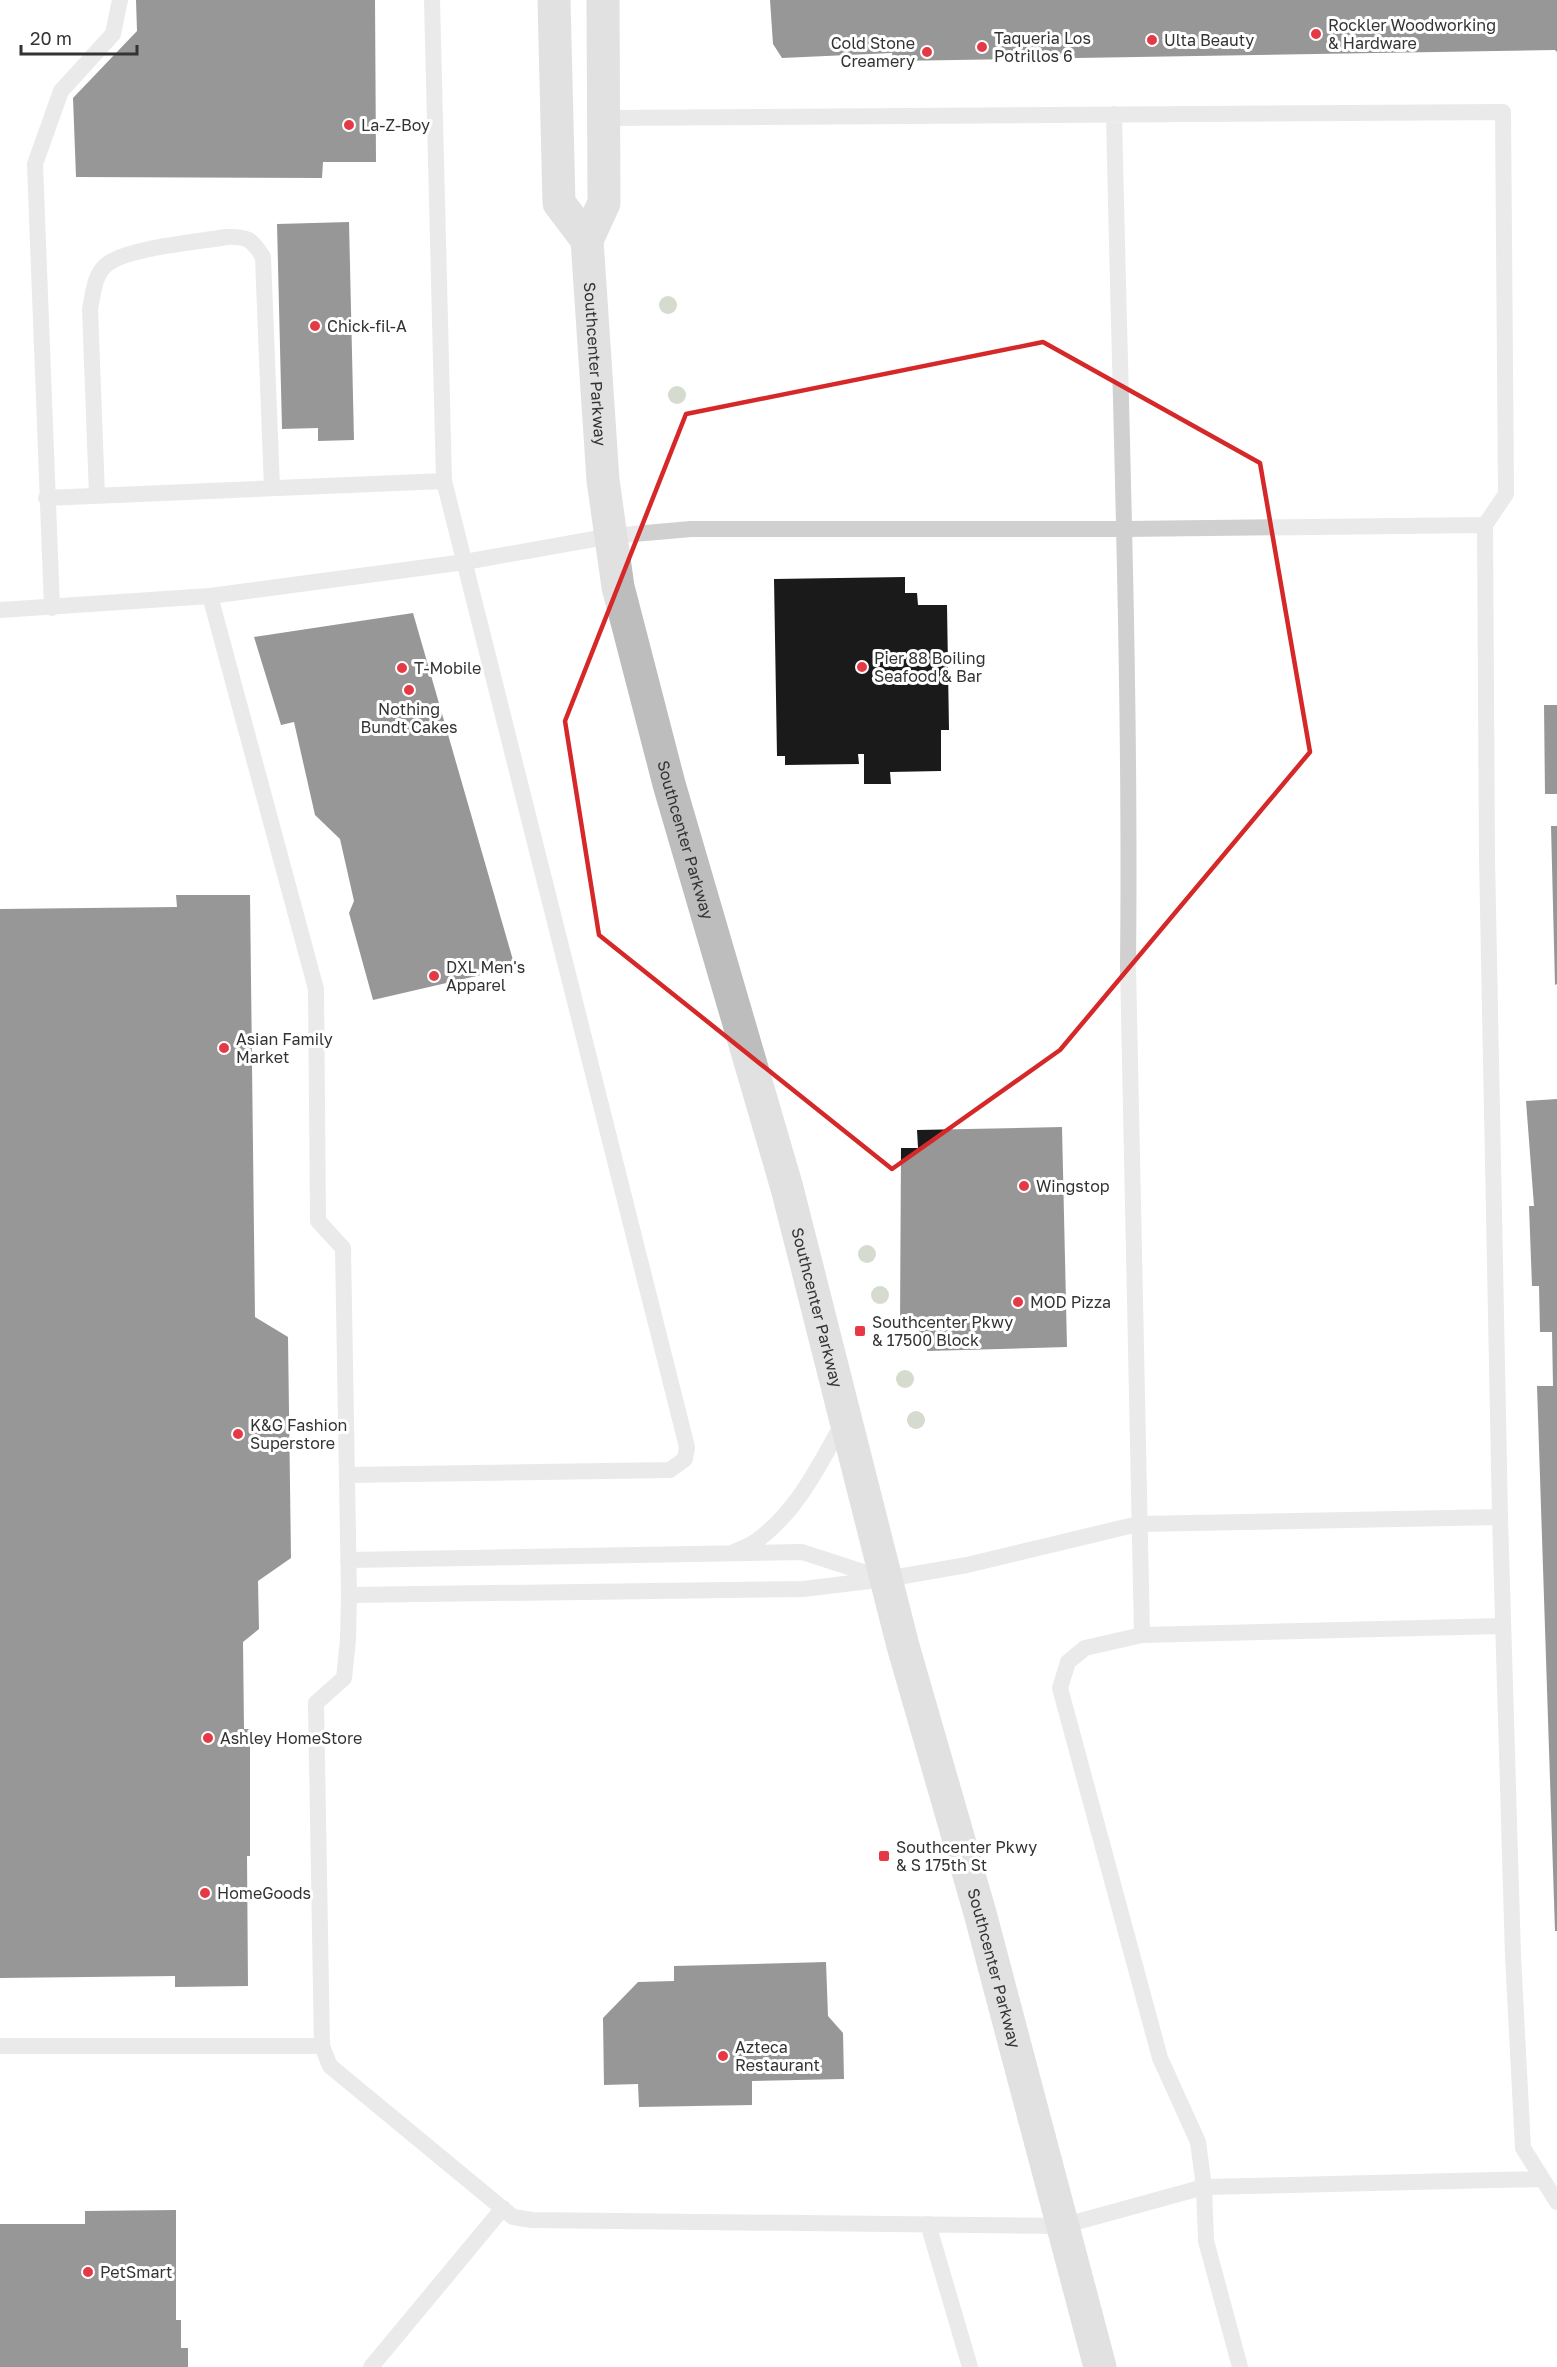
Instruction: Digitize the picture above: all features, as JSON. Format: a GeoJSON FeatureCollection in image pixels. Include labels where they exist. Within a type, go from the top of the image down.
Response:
{"type":"FeatureCollection","features":[{"type":"Feature","properties":{"kind":"main road"},"geometry":{"type":"LineString","coordinates":[[554,0],[559,204],[587,240]]}},
{"type":"Feature","properties":{"kind":"main road","name":"Southcenter Parkway"},"geometry":{"type":"LineString","coordinates":[[603,0],[604,203],[587,240],[603,480],[618,587],[669,784],[787,1188],[903,1646],[980,1913],[1100,2367]]}},
{"type":"Feature","properties":{"kind":"lane"},"geometry":{"type":"LineString","coordinates":[[52,608],[34,164],[61,91],[113,34],[120,0]]}},
{"type":"Feature","properties":{"kind":"lane"},"geometry":{"type":"LineString","coordinates":[[346,1476],[670,1470],[685,1459],[687,1447],[444,481],[432,0]]}},
{"type":"Feature","properties":{"kind":"lane"},"geometry":{"type":"LineString","coordinates":[[602,118],[1503,112],[1506,494],[1485,525],[1487,858],[1502,1626],[1513,1956],[1523,2148],[1557,2202]]}},
{"type":"Feature","properties":{"kind":"lane"},"geometry":{"type":"LineString","coordinates":[[1114,114],[1124,529],[1129,861],[1128,966],[1142,1635]]}},
{"type":"Feature","properties":{"kind":"lane"},"geometry":{"type":"LineString","coordinates":[[97,496],[90,309],[95,284],[104,266],[122,255],[241,236],[255,243],[263,257],[272,488]]}},
{"type":"Feature","properties":{"kind":"lane"},"geometry":{"type":"LineString","coordinates":[[46,498],[444,481]]}},
{"type":"Feature","properties":{"kind":"lane"},"geometry":{"type":"LineString","coordinates":[[0,610],[210,596],[465,562],[611,536],[691,529],[1124,529],[1485,525]]}},
{"type":"Feature","properties":{"kind":"lane"},"geometry":{"type":"LineString","coordinates":[[210,596],[316,989],[318,1221],[343,1248],[348,1640],[344,1678],[316,1703],[322,2046],[330,2066],[513,2217],[532,2220],[1062,2226],[1204,2187],[1541,2179]]}},
{"type":"Feature","properties":{"kind":"lane"},"geometry":{"type":"LineString","coordinates":[[729,1555],[758,1541],[790,1509],[807,1486],[846,1418]]}},
{"type":"Feature","properties":{"kind":"lane"},"geometry":{"type":"LineString","coordinates":[[349,1595],[803,1590],[967,1565],[1138,1524],[1500,1517]]}},
{"type":"Feature","properties":{"kind":"lane"},"geometry":{"type":"LineString","coordinates":[[348,1560],[802,1552],[886,1579]]}},
{"type":"Feature","properties":{"kind":"lane"},"geometry":{"type":"LineString","coordinates":[[1240,2367],[1206,2241],[1204,2187],[1198,2142],[1160,2058],[1060,1688],[1068,1662],[1085,1648],[1142,1635],[1502,1626]]}},
{"type":"Feature","properties":{"kind":"lane"},"geometry":{"type":"LineString","coordinates":[[0,2046],[322,2046]]}},
{"type":"Feature","properties":{"kind":"lane"},"geometry":{"type":"LineString","coordinates":[[371,2367],[504,2208]]}},
{"type":"Feature","properties":{"kind":"lane"},"geometry":{"type":"LineString","coordinates":[[928,2224],[970,2367]]}},
{"type":"Feature","properties":{"kind":"highlighted area"},"geometry":{"type":"Polygon","coordinates":[[[1043,342],[1260,463],[1310,752],[1060,1050],[892,1169],[599,935],[565,721],[686,414],[1043,342]]]}},
{"type":"Feature","properties":{"kind":"building"},"geometry":{"type":"Polygon","coordinates":[[[136,0],[375,0],[376,162],[323,162],[322,178],[76,177],[73,98],[137,31],[136,0]]]}},
{"type":"Feature","properties":{"kind":"building"},"geometry":{"type":"Polygon","coordinates":[[[770,0],[1557,0],[1557,52],[1555,50],[893,61],[892,53],[782,58],[773,44],[770,0]]]}},
{"type":"Feature","properties":{"kind":"building","name":"Chick-fil-A"},"geometry":{"type":"Polygon","coordinates":[[[349,222],[354,440],[318,441],[318,428],[282,429],[277,224],[349,222]]]}},
{"type":"Feature","properties":{"kind":"building","name":"Pier 88 Boiling Seafood & Bar"},"geometry":{"type":"Polygon","coordinates":[[[905,577],[905,593],[917,593],[918,605],[947,605],[949,730],[941,730],[941,771],[890,772],[891,784],[864,784],[864,754],[858,754],[859,764],[785,765],[785,756],[777,756],[774,579],[905,577]]]}},
{"type":"Feature","properties":{"kind":"building"},"geometry":{"type":"Polygon","coordinates":[[[413,613],[515,967],[373,1000],[349,913],[354,901],[340,839],[315,815],[294,722],[281,725],[254,637],[413,613]]]}},
{"type":"Feature","properties":{"kind":"building"},"geometry":{"type":"Polygon","coordinates":[[[1544,705],[1557,705],[1557,794],[1545,794],[1544,705]]]}},
{"type":"Feature","properties":{"kind":"building"},"geometry":{"type":"Polygon","coordinates":[[[1551,826],[1557,826],[1557,984],[1555,985],[1551,826]]]}},
{"type":"Feature","properties":{"kind":"building"},"geometry":{"type":"Polygon","coordinates":[[[176,895],[250,895],[255,1317],[288,1337],[291,1558],[258,1581],[259,1629],[243,1642],[244,1729],[250,1729],[250,1856],[247,1856],[248,1986],[175,1987],[175,1976],[0,1978],[0,909],[177,907],[176,895]]]}},
{"type":"Feature","properties":{"kind":"building"},"geometry":{"type":"Polygon","coordinates":[[[1557,1099],[1557,1931],[1555,1931],[1537,1386],[1553,1386],[1552,1332],[1540,1332],[1539,1286],[1532,1286],[1529,1206],[1534,1206],[1526,1101],[1557,1099]]]}},
{"type":"Feature","properties":{"kind":"building"},"geometry":{"type":"Polygon","coordinates":[[[1062,1127],[1067,1347],[927,1351],[927,1343],[919,1343],[919,1326],[900,1326],[901,1148],[918,1148],[917,1130],[1062,1127]]]}},
{"type":"Feature","properties":{"kind":"building","name":"Azteca Restaurant"},"geometry":{"type":"Polygon","coordinates":[[[826,1962],[828,2016],[843,2033],[844,2079],[752,2081],[752,2105],[639,2107],[638,2084],[604,2085],[603,2018],[638,1982],[674,1981],[674,1966],[826,1962]]]}},
{"type":"Feature","properties":{"kind":"building","name":"PetSmart"},"geometry":{"type":"Polygon","coordinates":[[[176,2210],[176,2320],[181,2320],[181,2348],[188,2348],[188,2367],[0,2367],[0,2224],[85,2224],[85,2211],[176,2210]]]}},
{"type":"Feature","properties":{"kind":"place","name":"Rockler Woodworking & Hardware"},"geometry":{"type":"Point","coordinates":[1316,34]}},
{"type":"Feature","properties":{"kind":"place","name":"Ulta Beauty"},"geometry":{"type":"Point","coordinates":[1152,40]}},
{"type":"Feature","properties":{"kind":"place","name":"Taqueria Los Potrillos 6"},"geometry":{"type":"Point","coordinates":[982,47]}},
{"type":"Feature","properties":{"kind":"place","name":"Cold Stone Creamery"},"geometry":{"type":"Point","coordinates":[927,52]}},
{"type":"Feature","properties":{"kind":"place","name":"La-Z-Boy"},"geometry":{"type":"Point","coordinates":[349,125]}},
{"type":"Feature","properties":{"kind":"place","name":"Chick-fil-A"},"geometry":{"type":"Point","coordinates":[315,326]}},
{"type":"Feature","properties":{"kind":"place","name":"Pier 88 Boiling Seafood & Bar"},"geometry":{"type":"Point","coordinates":[862,667]}},
{"type":"Feature","properties":{"kind":"place","name":"T-Mobile"},"geometry":{"type":"Point","coordinates":[402,668]}},
{"type":"Feature","properties":{"kind":"place","name":"Nothing Bundt Cakes"},"geometry":{"type":"Point","coordinates":[409,690]}},
{"type":"Feature","properties":{"kind":"place","name":"DXL Men's Apparel"},"geometry":{"type":"Point","coordinates":[434,976]}},
{"type":"Feature","properties":{"kind":"place","name":"Asian Family Market"},"geometry":{"type":"Point","coordinates":[224,1048]}},
{"type":"Feature","properties":{"kind":"place","name":"Wingstop"},"geometry":{"type":"Point","coordinates":[1024,1186]}},
{"type":"Feature","properties":{"kind":"place","name":"MOD Pizza"},"geometry":{"type":"Point","coordinates":[1018,1302]}},
{"type":"Feature","properties":{"kind":"place","name":"Southcenter Pkwy & 17500 Block"},"geometry":{"type":"Point","coordinates":[860,1331]}},
{"type":"Feature","properties":{"kind":"place","name":"K&G Fashion Superstore"},"geometry":{"type":"Point","coordinates":[238,1434]}},
{"type":"Feature","properties":{"kind":"place","name":"Ashley HomeStore"},"geometry":{"type":"Point","coordinates":[208,1738]}},
{"type":"Feature","properties":{"kind":"place","name":"Southcenter Pkwy & S 175th St"},"geometry":{"type":"Point","coordinates":[884,1856]}},
{"type":"Feature","properties":{"kind":"place","name":"HomeGoods"},"geometry":{"type":"Point","coordinates":[205,1893]}},
{"type":"Feature","properties":{"kind":"place","name":"Azteca Restaurant"},"geometry":{"type":"Point","coordinates":[723,2056]}},
{"type":"Feature","properties":{"kind":"place","name":"PetSmart"},"geometry":{"type":"Point","coordinates":[88,2272]}}]}
